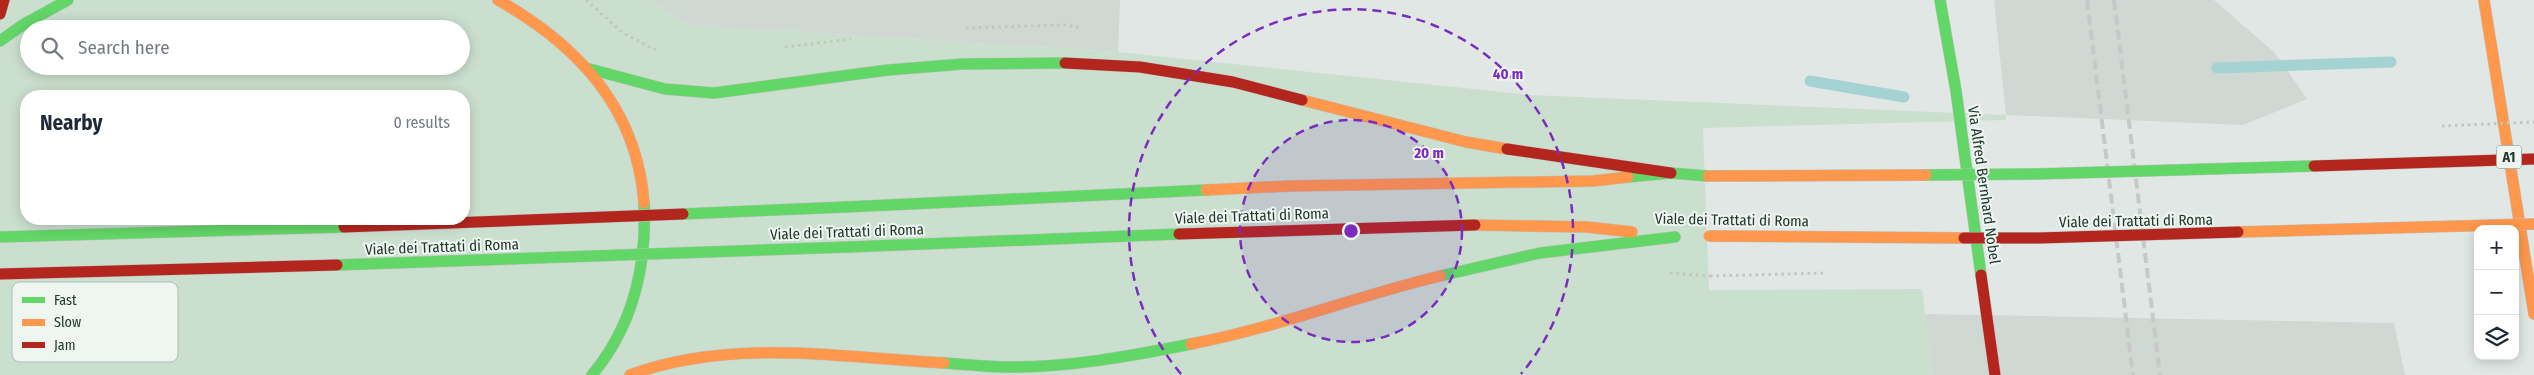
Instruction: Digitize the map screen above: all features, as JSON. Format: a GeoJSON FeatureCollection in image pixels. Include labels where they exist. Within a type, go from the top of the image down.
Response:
{"type":"FeatureCollection","features":[{"type":"Feature","properties":{"kind":"main road"},"geometry":{"type":"LineString","coordinates":[[0,14],[4,0]]}},
{"type":"Feature","properties":{"kind":"main road"},"geometry":{"type":"LineString","coordinates":[[31,20],[68,0]]}},
{"type":"Feature","properties":{"kind":"main road"},"geometry":{"type":"LineString","coordinates":[[498,0],[521,12],[562,42],[586,68],[612,104],[633,143],[643,185],[645,238],[639,280],[630,314],[614,347],[592,375]]}},
{"type":"Feature","properties":{"kind":"main road","name":"Via Alfred Bernhard Nobel"},"geometry":{"type":"LineString","coordinates":[[1940,0],[1956,91],[1995,375]]}},
{"type":"Feature","properties":{"kind":"main road","name":"A1"},"geometry":{"type":"LineString","coordinates":[[2484,0],[2534,314]]}},
{"type":"Feature","properties":{"kind":"main road"},"geometry":{"type":"LineString","coordinates":[[0,41],[20,27]]}},
{"type":"Feature","properties":{"kind":"main road"},"geometry":{"type":"LineString","coordinates":[[586,68],[665,89],[714,93],[888,70],[963,64],[1054,62],[1140,67],[1233,82],[1466,142],[1527,153],[1671,173]]}},
{"type":"Feature","properties":{"kind":"main road","name":"Viale dei Trattati di Roma"},"geometry":{"type":"LineString","coordinates":[[470,222],[1290,186],[1593,181],[1671,173],[1708,176],[2037,174],[2534,159]]}},
{"type":"Feature","properties":{"kind":"main road","name":"Viale dei Trattati di Roma"},"geometry":{"type":"LineString","coordinates":[[0,274],[499,261],[1448,224],[1587,227],[1679,237],[1540,253],[1489,264],[1395,287],[1354,302],[1214,340],[1134,355],[1049,365],[1006,367],[761,352],[723,352],[688,356],[656,364],[630,375]]}},
{"type":"Feature","properties":{"kind":"main road","name":"Viale dei Trattati di Roma"},"geometry":{"type":"LineString","coordinates":[[1705,236],[2039,238],[2534,224]]}},
{"type":"Feature","properties":{"kind":"main road","name":"Viale dei Trattati di Roma"},"geometry":{"type":"LineString","coordinates":[[0,237],[406,225]]}},
{"type":"Feature","properties":{"kind":"path"},"geometry":{"type":"LineString","coordinates":[[586,0],[623,32],[657,51]]}},
{"type":"Feature","properties":{"kind":"shaded area"},"geometry":{"type":"Polygon","coordinates":[[[650,0],[1120,0],[1118,52],[689,25],[650,0]]]}},
{"type":"Feature","properties":{"kind":"shaded area"},"geometry":{"type":"Polygon","coordinates":[[[1994,0],[2214,0],[2276,54],[2307,99],[2243,125],[2006,115],[1994,0]]]}},
{"type":"Feature","properties":{"kind":"shaded area"},"geometry":{"type":"Polygon","coordinates":[[[1924,314],[2394,323],[2405,375],[1933,375],[1924,314]]]}},
{"type":"Feature","properties":{"kind":"green space"},"geometry":{"type":"Polygon","coordinates":[[[0,0],[650,0],[689,25],[1118,52],[1531,95],[2006,115],[2006,120],[1703,128],[1709,290],[1922,289],[1933,375],[0,375],[0,0]]]}},
{"type":"Feature","properties":{"kind":"waterway"},"geometry":{"type":"LineString","coordinates":[[2217,68],[2391,62]]}},
{"type":"Feature","properties":{"kind":"waterway"},"geometry":{"type":"LineString","coordinates":[[1810,81],[1904,97]]}},
{"type":"Feature","properties":{"kind":"railway"},"geometry":{"type":"LineString","coordinates":[[2087,0],[2133,375]]}},
{"type":"Feature","properties":{"kind":"railway"},"geometry":{"type":"LineString","coordinates":[[2114,0],[2160,375]]}},
{"type":"Feature","properties":{"kind":"traffic: fast"},"geometry":{"type":"LineString","coordinates":[[31,20],[68,0]]}},
{"type":"Feature","properties":{"kind":"traffic: fast"},"geometry":{"type":"LineString","coordinates":[[1940,0],[1956,91],[1981,275]]}},
{"type":"Feature","properties":{"kind":"traffic: fast"},"geometry":{"type":"LineString","coordinates":[[0,41],[20,27]]}},
{"type":"Feature","properties":{"kind":"traffic: fast"},"geometry":{"type":"LineString","coordinates":[[586,68],[665,89],[714,93],[888,70],[963,64],[1065,63]]}},
{"type":"Feature","properties":{"kind":"traffic: fast"},"geometry":{"type":"LineString","coordinates":[[1926,175],[2037,174],[2314,166]]}},
{"type":"Feature","properties":{"kind":"traffic: fast"},"geometry":{"type":"LineString","coordinates":[[1628,177],[1671,173],[1708,176]]}},
{"type":"Feature","properties":{"kind":"traffic: fast"},"geometry":{"type":"LineString","coordinates":[[846,207],[1206,190]]}},
{"type":"Feature","properties":{"kind":"traffic: fast"},"geometry":{"type":"LineString","coordinates":[[592,375],[618,336],[634,294],[643,250],[644,203]]}},
{"type":"Feature","properties":{"kind":"traffic: fast"},"geometry":{"type":"LineString","coordinates":[[683,214],[846,207]]}},
{"type":"Feature","properties":{"kind":"traffic: fast"},"geometry":{"type":"LineString","coordinates":[[0,237],[344,227]]}},
{"type":"Feature","properties":{"kind":"traffic: fast"},"geometry":{"type":"LineString","coordinates":[[849,247],[1179,234]]}},
{"type":"Feature","properties":{"kind":"traffic: fast"},"geometry":{"type":"LineString","coordinates":[[1440,276],[1540,253],[1675,237]]}},
{"type":"Feature","properties":{"kind":"traffic: fast"},"geometry":{"type":"LineString","coordinates":[[337,265],[849,247]]}},
{"type":"Feature","properties":{"kind":"traffic: fast"},"geometry":{"type":"LineString","coordinates":[[944,363],[997,367],[1052,366],[1122,357],[1191,344]]}},
{"type":"Feature","properties":{"kind":"traffic: slow"},"geometry":{"type":"LineString","coordinates":[[498,0],[554,37],[578,59],[598,83],[616,109],[629,138],[639,169],[644,203]]}},
{"type":"Feature","properties":{"kind":"traffic: slow"},"geometry":{"type":"LineString","coordinates":[[2484,0],[2534,314]]}},
{"type":"Feature","properties":{"kind":"traffic: slow"},"geometry":{"type":"LineString","coordinates":[[1302,100],[1466,142],[1507,149]]}},
{"type":"Feature","properties":{"kind":"traffic: slow"},"geometry":{"type":"LineString","coordinates":[[1708,176],[1926,175]]}},
{"type":"Feature","properties":{"kind":"traffic: slow"},"geometry":{"type":"LineString","coordinates":[[1206,190],[1290,186],[1593,181],[1628,177]]}},
{"type":"Feature","properties":{"kind":"traffic: slow"},"geometry":{"type":"LineString","coordinates":[[2238,232],[2534,224]]}},
{"type":"Feature","properties":{"kind":"traffic: slow"},"geometry":{"type":"LineString","coordinates":[[1475,225],[1587,227],[1632,232]]}},
{"type":"Feature","properties":{"kind":"traffic: slow"},"geometry":{"type":"LineString","coordinates":[[1709,236],[1964,238]]}},
{"type":"Feature","properties":{"kind":"traffic: slow"},"geometry":{"type":"LineString","coordinates":[[1191,344],[1285,321],[1440,276]]}},
{"type":"Feature","properties":{"kind":"traffic: slow"},"geometry":{"type":"LineString","coordinates":[[630,375],[668,364],[706,357],[746,353],[825,354],[944,363]]}},
{"type":"Feature","properties":{"kind":"traffic: jam"},"geometry":{"type":"LineString","coordinates":[[0,14],[4,0]]}},
{"type":"Feature","properties":{"kind":"traffic: jam"},"geometry":{"type":"LineString","coordinates":[[1065,63],[1140,67],[1233,82],[1302,100]]}},
{"type":"Feature","properties":{"kind":"traffic: jam"},"geometry":{"type":"LineString","coordinates":[[1507,149],[1671,173]]}},
{"type":"Feature","properties":{"kind":"traffic: jam"},"geometry":{"type":"LineString","coordinates":[[2314,166],[2534,159]]}},
{"type":"Feature","properties":{"kind":"traffic: jam"},"geometry":{"type":"LineString","coordinates":[[470,222],[683,214]]}},
{"type":"Feature","properties":{"kind":"traffic: jam"},"geometry":{"type":"LineString","coordinates":[[344,227],[396,225]]}},
{"type":"Feature","properties":{"kind":"traffic: jam"},"geometry":{"type":"LineString","coordinates":[[1179,234],[1475,225]]}},
{"type":"Feature","properties":{"kind":"traffic: jam"},"geometry":{"type":"LineString","coordinates":[[1964,238],[2039,238],[2238,232]]}},
{"type":"Feature","properties":{"kind":"traffic: jam"},"geometry":{"type":"LineString","coordinates":[[0,274],[337,265]]}},
{"type":"Feature","properties":{"kind":"traffic: jam"},"geometry":{"type":"LineString","coordinates":[[1981,275],[1995,375]]}}]}
